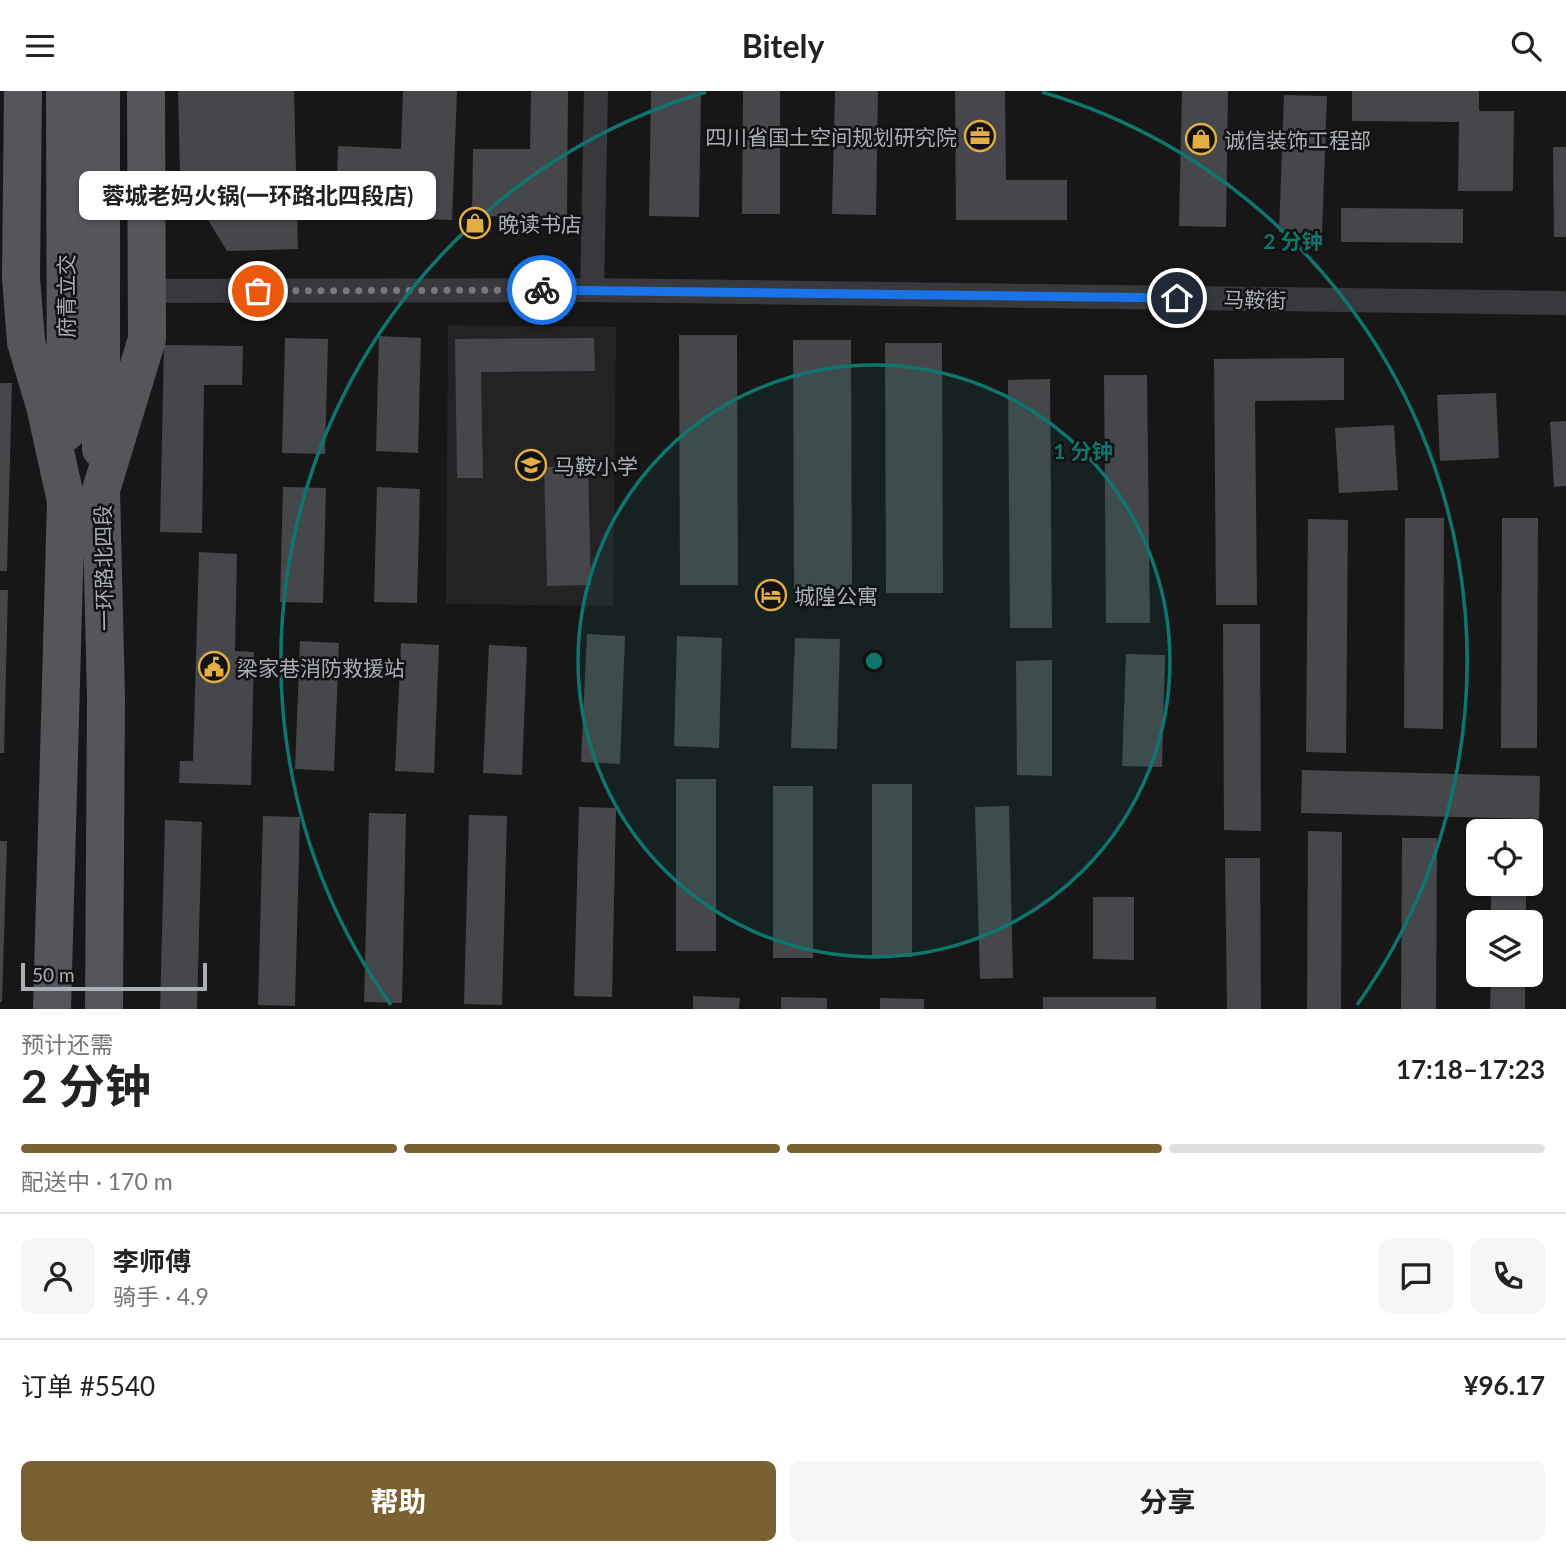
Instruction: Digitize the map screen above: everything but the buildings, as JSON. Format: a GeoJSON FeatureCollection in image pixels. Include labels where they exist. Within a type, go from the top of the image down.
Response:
{"type":"FeatureCollection","features":[{"type":"Feature","properties":{"kind":"main road","name":"一环路北四段"},"geometry":{"type":"LineString","coordinates":[[23,91],[11,277],[45,407],[83,495],[106,698],[104,1009]]}},
{"type":"Feature","properties":{"kind":"main road","name":"府青立交"},"geometry":{"type":"LineString","coordinates":[[65,91],[83,495]]}},
{"type":"Feature","properties":{"kind":"main road","name":"府青立交"},"geometry":{"type":"LineString","coordinates":[[83,495],[101,91]]}},
{"type":"Feature","properties":{"kind":"main road","name":"一环路北四段"},"geometry":{"type":"LineString","coordinates":[[52,1009],[83,495],[147,339],[146,91]]}},
{"type":"Feature","properties":{"kind":"street"},"geometry":{"type":"LineString","coordinates":[[592,290],[596,91]]}},
{"type":"Feature","properties":{"kind":"street","name":"马鞍街"},"geometry":{"type":"LineString","coordinates":[[147,291],[592,290],[1566,303]]}},
{"type":"Feature","properties":{"kind":"shaded area","name":"马鞍小学"},"geometry":{"type":"Polygon","coordinates":[[[448,325],[616,327],[613,606],[446,604],[448,325]]]}},
{"type":"Feature","properties":{"kind":"way so far"},"geometry":{"type":"LineString","coordinates":[[258,291],[542,290]]}},
{"type":"Feature","properties":{"kind":"place","name":"四川省国土空间规划研究院"},"geometry":{"type":"Point","coordinates":[980,136]}},
{"type":"Feature","properties":{"kind":"place","name":"诚信装饰工程部"},"geometry":{"type":"Point","coordinates":[1201,139]}},
{"type":"Feature","properties":{"kind":"place","name":"晚读书店"},"geometry":{"type":"Point","coordinates":[475,223]}},
{"type":"Feature","properties":{"kind":"place","name":"蓉城老妈火锅(一环路北四段店)"},"geometry":{"type":"Point","coordinates":[258,291]}},
{"type":"Feature","properties":{"kind":"place","name":"马鞍小学"},"geometry":{"type":"Point","coordinates":[531,465]}},
{"type":"Feature","properties":{"kind":"place","name":"城隍公寓"},"geometry":{"type":"Point","coordinates":[771,595]}},
{"type":"Feature","properties":{"kind":"place","name":"梁家巷消防救援站"},"geometry":{"type":"Point","coordinates":[214,667]}},
{"type":"Feature","properties":{"kind":"route"},"geometry":{"type":"LineString","coordinates":[[542,290],[1177,298]]}}]}
